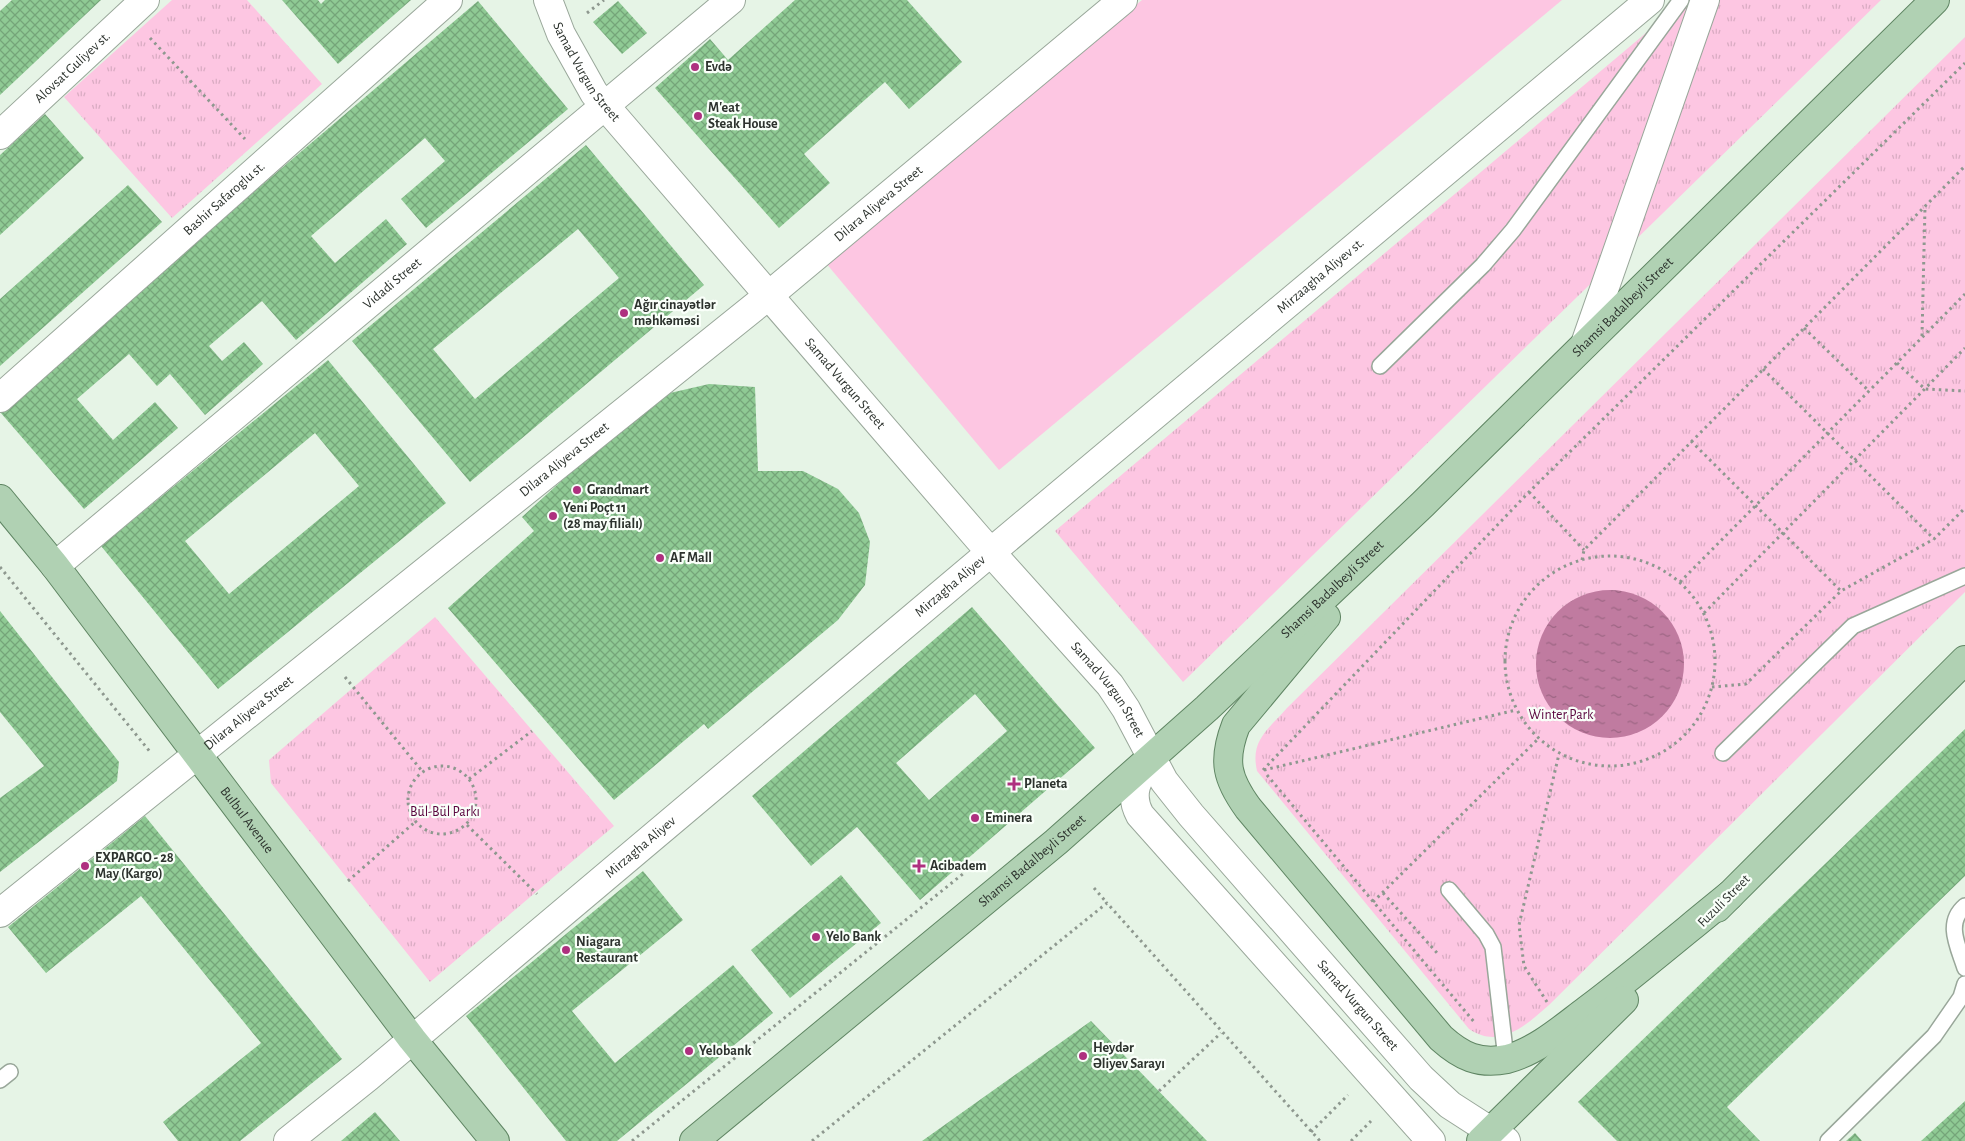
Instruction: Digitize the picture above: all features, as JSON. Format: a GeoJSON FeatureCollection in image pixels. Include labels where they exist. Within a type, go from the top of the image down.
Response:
{"type":"FeatureCollection","features":[{"type":"Feature","properties":{"kind":"main road","name":"Shamsi Badalbeyli Street"},"geometry":{"type":"LineString","coordinates":[[694,1141],[1056,842],[1151,759],[1423,504],[1935,0]]}},
{"type":"Feature","properties":{"kind":"main road","name":"Bulbul Avenue"},"geometry":{"type":"LineString","coordinates":[[0,499],[54,566],[412,1039],[495,1141]]}},
{"type":"Feature","properties":{"kind":"main road"},"geometry":{"type":"LineString","coordinates":[[1423,504],[1244,714],[1236,726],[1229,747],[1229,777],[1235,790],[1248,808],[1441,1038],[1458,1053],[1472,1059],[1506,1059],[1526,1052],[1551,1037],[1730,895]]}},
{"type":"Feature","properties":{"kind":"main road","name":"Fuzuli Street"},"geometry":{"type":"LineString","coordinates":[[1492,1138],[1730,895],[1965,660]]}},
{"type":"Feature","properties":{"kind":"street","name":"Bashir Safaroglu st."},"geometry":{"type":"LineString","coordinates":[[0,398],[448,0]]}},
{"type":"Feature","properties":{"kind":"street","name":"Samad Vurgun Street"},"geometry":{"type":"LineString","coordinates":[[548,0],[575,62],[587,83],[604,106],[991,552],[1110,686],[1126,709],[1164,781],[1191,815],[1421,1078],[1450,1105],[1492,1138]]}},
{"type":"Feature","properties":{"kind":"street","name":"Vidadi Street"},"geometry":{"type":"LineString","coordinates":[[54,566],[731,0]]}},
{"type":"Feature","properties":{"kind":"street","name":"Dilara Aliyeva Street"},"geometry":{"type":"LineString","coordinates":[[0,913],[768,296],[1123,0]]}},
{"type":"Feature","properties":{"kind":"street","name":"Mirzaagha Aliyev st."},"geometry":{"type":"LineString","coordinates":[[991,552],[1650,0]]}},
{"type":"Feature","properties":{"kind":"street"},"geometry":{"type":"LineString","coordinates":[[1585,344],[1705,0]]}},
{"type":"Feature","properties":{"kind":"street","name":"Alovsat Guliyev st."},"geometry":{"type":"LineString","coordinates":[[0,135],[136,8]]}},
{"type":"Feature","properties":{"kind":"street","name":"Mirzagha Aliyev"},"geometry":{"type":"LineString","coordinates":[[288,1141],[991,552]]}},
{"type":"Feature","properties":{"kind":"street"},"geometry":{"type":"LineString","coordinates":[[1151,759],[1136,782],[1134,792],[1135,806],[1140,815],[1431,1141]]}},
{"type":"Feature","properties":{"kind":"lane"},"geometry":{"type":"LineString","coordinates":[[1380,366],[1483,266],[1513,230],[1680,0]]}},
{"type":"Feature","properties":{"kind":"lane"},"geometry":{"type":"LineString","coordinates":[[1723,753],[1854,626],[1965,576]]}},
{"type":"Feature","properties":{"kind":"lane"},"geometry":{"type":"LineString","coordinates":[[1449,890],[1486,934],[1493,947],[1506,1059]]}},
{"type":"Feature","properties":{"kind":"lane"},"geometry":{"type":"LineString","coordinates":[[1965,906],[1958,912],[1952,931],[1965,968]]}},
{"type":"Feature","properties":{"kind":"lane"},"geometry":{"type":"LineString","coordinates":[[1828,1141],[1934,1036],[1961,997],[1965,984]]}},
{"type":"Feature","properties":{"kind":"path"},"geometry":{"type":"LineString","coordinates":[[580,18],[604,0]]}},
{"type":"Feature","properties":{"kind":"path"},"geometry":{"type":"LineString","coordinates":[[136,8],[266,162]]}},
{"type":"Feature","properties":{"kind":"path"},"geometry":{"type":"LineString","coordinates":[[1263,770],[1529,492],[1965,63]]}},
{"type":"Feature","properties":{"kind":"path"},"geometry":{"type":"LineString","coordinates":[[1582,560],[1584,550],[1965,166]]}},
{"type":"Feature","properties":{"kind":"path"},"geometry":{"type":"LineString","coordinates":[[1922,337],[1924,206]]}},
{"type":"Feature","properties":{"kind":"path"},"geometry":{"type":"LineString","coordinates":[[1680,582],[1965,294]]}},
{"type":"Feature","properties":{"kind":"path"},"geometry":{"type":"LineString","coordinates":[[1804,328],[1869,392]]}},
{"type":"Feature","properties":{"kind":"path"},"geometry":{"type":"LineString","coordinates":[[1704,613],[1965,348]]}},
{"type":"Feature","properties":{"kind":"path"},"geometry":{"type":"LineString","coordinates":[[1897,362],[1925,389],[1965,391]]}},
{"type":"Feature","properties":{"kind":"path"},"geometry":{"type":"LineString","coordinates":[[1763,369],[1934,539]]}},
{"type":"Feature","properties":{"kind":"path"},"geometry":{"type":"LineString","coordinates":[[1692,441],[1841,591]]}},
{"type":"Feature","properties":{"kind":"path"},"geometry":{"type":"LineString","coordinates":[[1529,492],[1584,550]]}},
{"type":"Feature","properties":{"kind":"path"},"geometry":{"type":"LineString","coordinates":[[1608,556],[1634,558],[1659,567],[1680,582],[1704,613],[1715,650],[1712,688],[1696,722],[1668,749],[1633,764],[1595,766],[1559,754],[1538,739],[1516,710],[1505,675],[1507,637],[1522,603],[1548,575],[1582,560],[1608,556]]}},
{"type":"Feature","properties":{"kind":"path"},"geometry":{"type":"LineString","coordinates":[[0,567],[153,756]]}},
{"type":"Feature","properties":{"kind":"path"},"geometry":{"type":"LineString","coordinates":[[325,653],[422,771]]}},
{"type":"Feature","properties":{"kind":"path"},"geometry":{"type":"LineString","coordinates":[[1263,770],[1516,710]]}},
{"type":"Feature","properties":{"kind":"path"},"geometry":{"type":"LineString","coordinates":[[468,779],[532,731]]}},
{"type":"Feature","properties":{"kind":"path"},"geometry":{"type":"LineString","coordinates":[[1368,907],[1538,739]]}},
{"type":"Feature","properties":{"kind":"path"},"geometry":{"type":"LineString","coordinates":[[1549,1005],[1524,966],[1519,925],[1559,754]]}},
{"type":"Feature","properties":{"kind":"path"},"geometry":{"type":"LineString","coordinates":[[1257,764],[1481,1030]]}},
{"type":"Feature","properties":{"kind":"path"},"geometry":{"type":"LineString","coordinates":[[436,766],[451,767],[464,773],[468,779],[473,784],[476,798],[475,813],[467,825],[455,833],[440,835],[426,832],[415,822],[408,810],[407,795],[412,782],[422,771],[436,766]]}},
{"type":"Feature","properties":{"kind":"path"},"geometry":{"type":"LineString","coordinates":[[348,881],[415,822]]}},
{"type":"Feature","properties":{"kind":"path"},"geometry":{"type":"LineString","coordinates":[[467,825],[542,898]]}},
{"type":"Feature","properties":{"kind":"path"},"geometry":{"type":"LineString","coordinates":[[632,1141],[965,873]]}},
{"type":"Feature","properties":{"kind":"path"},"geometry":{"type":"LineString","coordinates":[[1094,888],[1221,1033],[1320,1141]]}},
{"type":"Feature","properties":{"kind":"path"},"geometry":{"type":"LineString","coordinates":[[1382,893],[1438,954]]}},
{"type":"Feature","properties":{"kind":"path"},"geometry":{"type":"LineString","coordinates":[[812,1141],[1106,903]]}},
{"type":"Feature","properties":{"kind":"path"},"geometry":{"type":"LineString","coordinates":[[1159,1091],[1221,1033]]}},
{"type":"Feature","properties":{"kind":"path"},"geometry":{"type":"LineString","coordinates":[[1312,1132],[1348,1094]]}},
{"type":"Feature","properties":{"kind":"path"},"geometry":{"type":"LineString","coordinates":[[1352,1141],[1372,1122]]}},
{"type":"Feature","properties":{"kind":"green space"},"geometry":{"type":"Polygon","coordinates":[[[172,0],[247,0],[322,84],[172,218],[64,97],[172,0]]]}},
{"type":"Feature","properties":{"kind":"green space"},"geometry":{"type":"Polygon","coordinates":[[[1142,0],[1562,0],[999,470],[825,262],[1142,0]]]}},
{"type":"Feature","properties":{"kind":"green space"},"geometry":{"type":"Polygon","coordinates":[[[1685,0],[1881,0],[1183,682],[1055,531],[1685,0]]]}},
{"type":"Feature","properties":{"kind":"green space","name":"Winter Park"},"geometry":{"type":"Polygon","coordinates":[[[1965,37],[1965,592],[1549,1005],[1522,1027],[1512,1032],[1502,1036],[1480,1035],[1469,1029],[1257,771],[1256,751],[1258,743],[1267,729],[1287,708],[1965,37]]]}},
{"type":"Feature","properties":{"kind":"green space","name":"Bül-Bül Parkı"},"geometry":{"type":"Polygon","coordinates":[[[435,617],[614,826],[430,982],[271,783],[269,760],[435,617]]]}},
{"type":"Feature","properties":{"kind":"water"},"geometry":{"type":"Polygon","coordinates":[[[1610,590],[1638,595],[1663,611],[1679,636],[1684,664],[1679,692],[1663,717],[1638,733],[1610,738],[1582,733],[1557,717],[1541,692],[1536,664],[1541,636],[1557,611],[1582,595],[1610,590]]]}},
{"type":"Feature","properties":{"kind":"building"},"geometry":{"type":"Polygon","coordinates":[[[12,0],[101,0],[0,95],[0,11],[12,0]]]}},
{"type":"Feature","properties":{"kind":"building"},"geometry":{"type":"Polygon","coordinates":[[[282,0],[318,0],[321,4],[325,0],[411,0],[338,64],[282,0]]]}},
{"type":"Feature","properties":{"kind":"building"},"geometry":{"type":"Polygon","coordinates":[[[795,0],[907,0],[962,62],[909,109],[885,82],[804,154],[830,183],[779,228],[655,88],[710,39],[728,60],[795,0]]]}},
{"type":"Feature","properties":{"kind":"building"},"geometry":{"type":"Polygon","coordinates":[[[478,1],[568,109],[426,228],[401,199],[445,161],[425,138],[311,236],[335,263],[386,219],[407,244],[296,340],[262,301],[209,346],[222,361],[244,342],[263,364],[205,415],[170,374],[157,386],[129,354],[77,399],[113,440],[155,402],[178,428],[84,509],[0,412],[0,408],[478,1]]]}},
{"type":"Feature","properties":{"kind":"building"},"geometry":{"type":"Polygon","coordinates":[[[618,1],[647,33],[622,54],[593,22],[618,1]]]}},
{"type":"Feature","properties":{"kind":"building"},"geometry":{"type":"Polygon","coordinates":[[[45,114],[84,158],[0,235],[0,155],[45,114]]]}},
{"type":"Feature","properties":{"kind":"building","name":"Ağır cinayətlər məhkəməsi"},"geometry":{"type":"Polygon","coordinates":[[[586,145],[704,285],[470,482],[352,341],[586,145]],[[578,229],[433,349],[475,399],[619,278],[578,229]]]}},
{"type":"Feature","properties":{"kind":"building"},"geometry":{"type":"Polygon","coordinates":[[[128,185],[162,222],[0,366],[0,299],[128,185]]]}},
{"type":"Feature","properties":{"kind":"building"},"geometry":{"type":"Polygon","coordinates":[[[328,360],[446,503],[218,689],[101,546],[328,360]],[[315,433],[185,541],[229,594],[359,486],[315,433]]]}},
{"type":"Feature","properties":{"kind":"building"},"geometry":{"type":"Polygon","coordinates":[[[709,384],[755,387],[758,471],[803,471],[838,489],[859,513],[870,542],[865,585],[838,620],[708,729],[704,724],[614,800],[448,608],[534,531],[522,517],[638,411],[670,393],[709,384]]]}},
{"type":"Feature","properties":{"kind":"building"},"geometry":{"type":"Polygon","coordinates":[[[972,607],[1095,748],[920,900],[857,827],[811,866],[752,796],[972,607]],[[975,694],[896,763],[929,800],[1007,731],[975,694]]]}},
{"type":"Feature","properties":{"kind":"building"},"geometry":{"type":"Polygon","coordinates":[[[0,611],[119,762],[117,781],[0,872],[0,798],[44,766],[0,712],[0,611]]]}},
{"type":"Feature","properties":{"kind":"building"},"geometry":{"type":"Polygon","coordinates":[[[1965,729],[1965,876],[1727,1107],[1760,1141],[1617,1141],[1578,1102],[1965,729]]]}},
{"type":"Feature","properties":{"kind":"building"},"geometry":{"type":"Polygon","coordinates":[[[145,816],[342,1059],[240,1141],[178,1141],[163,1122],[261,1043],[141,896],[46,973],[8,927],[145,816]]]}},
{"type":"Feature","properties":{"kind":"building"},"geometry":{"type":"Polygon","coordinates":[[[643,871],[683,920],[572,1011],[615,1063],[733,965],[773,1013],[617,1141],[566,1141],[466,1016],[643,871]]]}},
{"type":"Feature","properties":{"kind":"building","name":"Yelo Bank"},"geometry":{"type":"Polygon","coordinates":[[[841,875],[881,923],[790,998],[751,950],[841,875]]]}},
{"type":"Feature","properties":{"kind":"building","name":"Heydər Əliyev Sarayı"},"geometry":{"type":"Polygon","coordinates":[[[1091,1021],[1207,1141],[922,1141],[1091,1021]]]}},
{"type":"Feature","properties":{"kind":"building"},"geometry":{"type":"Polygon","coordinates":[[[1965,1101],[1965,1141],[1921,1141],[1965,1101]]]}},
{"type":"Feature","properties":{"kind":"building"},"geometry":{"type":"Polygon","coordinates":[[[375,1112],[400,1141],[341,1141],[375,1112]]]}},
{"type":"Feature","properties":{"kind":"building"},"geometry":{"type":"Polygon","coordinates":[[[1855,1133],[1862,1141],[1846,1141],[1855,1133]]]}},
{"type":"Feature","properties":{"kind":"place","name":"Evdə"},"geometry":{"type":"Point","coordinates":[695,67]}},
{"type":"Feature","properties":{"kind":"place","name":"M'eat Steak House"},"geometry":{"type":"Point","coordinates":[698,116]}},
{"type":"Feature","properties":{"kind":"place","name":"Ağır cinayətlər məhkəməsi"},"geometry":{"type":"Point","coordinates":[624,313]}},
{"type":"Feature","properties":{"kind":"place","name":"Grandmart"},"geometry":{"type":"Point","coordinates":[577,490]}},
{"type":"Feature","properties":{"kind":"place","name":"Yeni Poçt 11 (28 may filialı)"},"geometry":{"type":"Point","coordinates":[553,516]}},
{"type":"Feature","properties":{"kind":"place","name":"AF Mall"},"geometry":{"type":"Point","coordinates":[660,558]}},
{"type":"Feature","properties":{"kind":"place","name":"Planeta"},"geometry":{"type":"Point","coordinates":[1014,784]}},
{"type":"Feature","properties":{"kind":"place","name":"Eminera"},"geometry":{"type":"Point","coordinates":[975,818]}},
{"type":"Feature","properties":{"kind":"place","name":"EXPARGO - 28 May (Kargo)"},"geometry":{"type":"Point","coordinates":[85,866]}},
{"type":"Feature","properties":{"kind":"place","name":"Acibadem"},"geometry":{"type":"Point","coordinates":[919,866]}},
{"type":"Feature","properties":{"kind":"place","name":"Yelo Bank"},"geometry":{"type":"Point","coordinates":[816,937]}},
{"type":"Feature","properties":{"kind":"place","name":"Niagara Restaurant"},"geometry":{"type":"Point","coordinates":[566,950]}},
{"type":"Feature","properties":{"kind":"place","name":"Yelobank"},"geometry":{"type":"Point","coordinates":[689,1051]}},
{"type":"Feature","properties":{"kind":"place","name":"Heydər Əliyev Sarayı"},"geometry":{"type":"Point","coordinates":[1083,1056]}}]}
